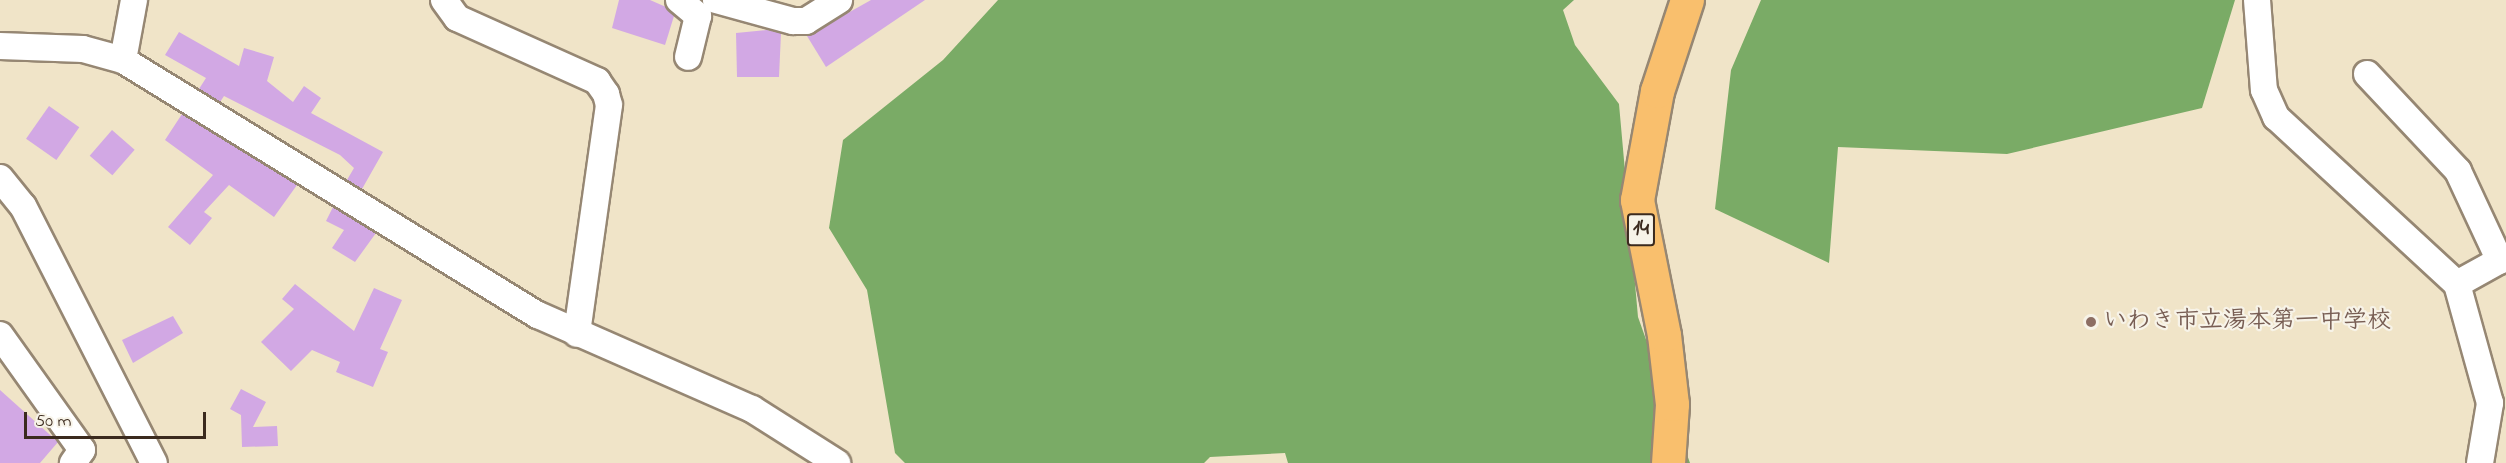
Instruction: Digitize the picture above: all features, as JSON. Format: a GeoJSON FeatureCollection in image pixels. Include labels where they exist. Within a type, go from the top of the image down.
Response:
{"type":"FeatureCollection","features":[{"type":"Feature","properties":{"kind":"main road","name":"14"},"geometry":{"type":"LineString","coordinates":[[1668,463],[1672,404],[1667,358],[1638,200],[1657,91],[1687,0]]}},
{"type":"Feature","properties":{"kind":"street"},"geometry":{"type":"LineString","coordinates":[[123,60],[134,0]]}},
{"type":"Feature","properties":{"kind":"street"},"geometry":{"type":"LineString","coordinates":[[444,0],[457,18],[597,81],[606,94],[609,105],[577,334]]}},
{"type":"Feature","properties":{"kind":"street"},"geometry":{"type":"LineString","coordinates":[[680,0],[698,16],[688,57]]}},
{"type":"Feature","properties":{"kind":"street"},"geometry":{"type":"LineString","coordinates":[[716,0],[793,21],[806,21],[839,0]]}},
{"type":"Feature","properties":{"kind":"street"},"geometry":{"type":"LineString","coordinates":[[2257,0],[2264,90],[2276,117],[2457,284],[2490,403],[2480,463]]}},
{"type":"Feature","properties":{"kind":"street"},"geometry":{"type":"LineString","coordinates":[[0,46],[83,49],[123,60],[577,334],[752,409],[837,463]]}},
{"type":"Feature","properties":{"kind":"street"},"geometry":{"type":"LineString","coordinates":[[2367,74],[2458,171],[2503,259],[2457,284]]}},
{"type":"Feature","properties":{"kind":"street"},"geometry":{"type":"LineString","coordinates":[[0,178],[23,206],[154,463]]}},
{"type":"Feature","properties":{"kind":"street"},"geometry":{"type":"LineString","coordinates":[[0,335],[82,450],[74,463]]}},
{"type":"Feature","properties":{"kind":"green space"},"geometry":{"type":"Polygon","coordinates":[[[998,0],[1574,0],[1563,10],[1575,45],[1619,104],[1638,317],[1690,463],[1288,463],[1285,453],[1210,457],[1204,463],[905,463],[895,453],[867,290],[829,228],[843,140],[943,60],[998,0]]]}},
{"type":"Feature","properties":{"kind":"green space"},"geometry":{"type":"Polygon","coordinates":[[[1761,0],[2235,0],[2202,108],[2007,154],[1838,147],[1829,263],[1715,209],[1731,70],[1761,0]]]}},
{"type":"Feature","properties":{"kind":"building"},"geometry":{"type":"Polygon","coordinates":[[[619,0],[650,0],[666,7],[674,16],[665,45],[612,28],[619,0]]]}},
{"type":"Feature","properties":{"kind":"building"},"geometry":{"type":"Polygon","coordinates":[[[871,0],[925,0],[826,67],[807,36],[871,0]]]}},
{"type":"Feature","properties":{"kind":"building"},"geometry":{"type":"Polygon","coordinates":[[[767,30],[781,33],[779,77],[737,77],[736,33],[767,30]]]}},
{"type":"Feature","properties":{"kind":"building"},"geometry":{"type":"Polygon","coordinates":[[[179,32],[239,66],[244,48],[274,57],[267,81],[293,102],[304,86],[321,98],[311,113],[383,152],[362,189],[347,180],[354,168],[340,155],[224,96],[220,102],[199,89],[206,78],[165,55],[179,32]]]}},
{"type":"Feature","properties":{"kind":"building"},"geometry":{"type":"Polygon","coordinates":[[[49,106],[79,127],[56,160],[26,139],[49,106]]]}},
{"type":"Feature","properties":{"kind":"building"},"geometry":{"type":"Polygon","coordinates":[[[182,114],[297,185],[274,217],[229,185],[204,212],[212,218],[190,245],[168,227],[213,175],[165,140],[182,114]]]}},
{"type":"Feature","properties":{"kind":"building"},"geometry":{"type":"Polygon","coordinates":[[[112,130],[135,150],[112,175],[90,156],[112,130]]]}},
{"type":"Feature","properties":{"kind":"building"},"geometry":{"type":"Polygon","coordinates":[[[333,207],[376,233],[355,262],[332,248],[344,230],[326,221],[333,207]]]}},
{"type":"Feature","properties":{"kind":"building"},"geometry":{"type":"Polygon","coordinates":[[[295,284],[354,331],[374,288],[402,300],[380,349],[388,352],[373,387],[336,372],[340,362],[312,350],[291,371],[261,342],[294,309],[282,299],[295,284]]]}},
{"type":"Feature","properties":{"kind":"building"},"geometry":{"type":"Polygon","coordinates":[[[173,316],[183,333],[133,363],[122,340],[173,316]]]}},
{"type":"Feature","properties":{"kind":"building"},"geometry":{"type":"Polygon","coordinates":[[[241,389],[266,402],[253,427],[277,426],[278,446],[242,447],[241,415],[230,409],[241,389]]]}},
{"type":"Feature","properties":{"kind":"building"},"geometry":{"type":"Polygon","coordinates":[[[0,390],[58,442],[40,463],[0,463],[0,390]]]}},
{"type":"Feature","properties":{"kind":"place","name":"いわき市立湯本第一中学校"},"geometry":{"type":"Point","coordinates":[2091,322]}}]}
